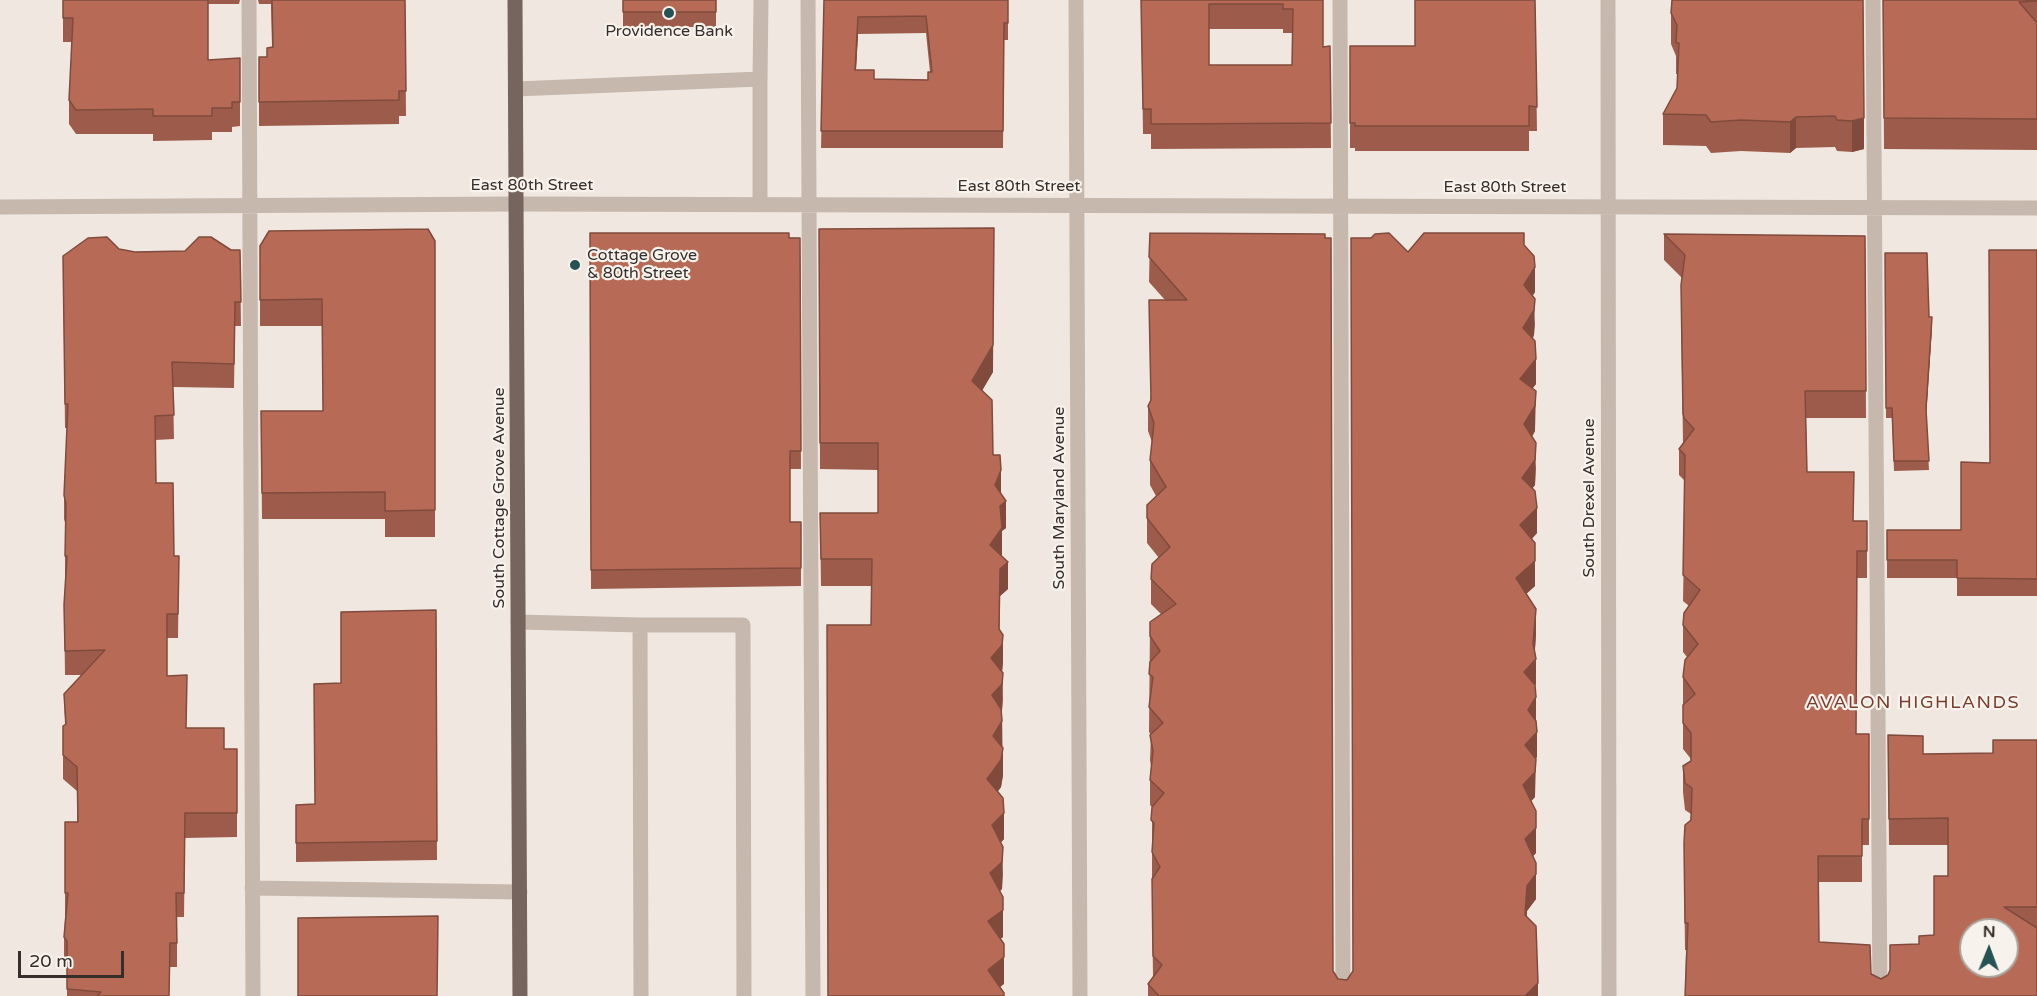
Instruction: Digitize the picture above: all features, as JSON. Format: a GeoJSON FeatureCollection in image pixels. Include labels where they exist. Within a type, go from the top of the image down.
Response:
{"type":"FeatureCollection","features":[{"type":"Feature","properties":{"kind":"main road","name":"South Cottage Grove Avenue"},"geometry":{"type":"LineString","coordinates":[[515,0],[520,996]]}},
{"type":"Feature","properties":{"kind":"street"},"geometry":{"type":"LineString","coordinates":[[249,0],[253,996]]}},
{"type":"Feature","properties":{"kind":"street"},"geometry":{"type":"LineString","coordinates":[[760,204],[761,0]]}},
{"type":"Feature","properties":{"kind":"street"},"geometry":{"type":"LineString","coordinates":[[808,0],[813,996]]}},
{"type":"Feature","properties":{"kind":"street","name":"South Maryland Avenue"},"geometry":{"type":"LineString","coordinates":[[1076,0],[1080,996]]}},
{"type":"Feature","properties":{"kind":"street"},"geometry":{"type":"LineString","coordinates":[[1340,0],[1343,996]]}},
{"type":"Feature","properties":{"kind":"street","name":"South Drexel Avenue"},"geometry":{"type":"LineString","coordinates":[[1608,0],[1609,996]]}},
{"type":"Feature","properties":{"kind":"street"},"geometry":{"type":"LineString","coordinates":[[1873,0],[1880,996]]}},
{"type":"Feature","properties":{"kind":"street"},"geometry":{"type":"LineString","coordinates":[[516,89],[760,79]]}},
{"type":"Feature","properties":{"kind":"street","name":"East 80th Street"},"geometry":{"type":"LineString","coordinates":[[0,207],[809,204],[2037,208]]}},
{"type":"Feature","properties":{"kind":"street"},"geometry":{"type":"LineString","coordinates":[[518,622],[743,625],[744,996]]}},
{"type":"Feature","properties":{"kind":"street"},"geometry":{"type":"LineString","coordinates":[[640,625],[641,996]]}},
{"type":"Feature","properties":{"kind":"street"},"geometry":{"type":"LineString","coordinates":[[252,888],[520,892]]}},
{"type":"Feature","properties":{"kind":"building"},"geometry":{"type":"Polygon","coordinates":[[[63,0],[208,0],[208,60],[240,58],[240,102],[232,102],[232,108],[212,108],[212,116],[153,116],[153,109],[76,110],[69,100],[73,18],[63,18],[63,0]]]}},
{"type":"Feature","properties":{"kind":"building"},"geometry":{"type":"Polygon","coordinates":[[[272,0],[405,0],[406,91],[399,91],[399,100],[259,102],[259,57],[267,57],[267,48],[273,47],[272,0]]]}},
{"type":"Feature","properties":{"kind":"building"},"geometry":{"type":"Polygon","coordinates":[[[623,0],[716,0],[716,12],[623,12],[623,0]]]}},
{"type":"Feature","properties":{"kind":"building"},"geometry":{"type":"Polygon","coordinates":[[[824,0],[1008,0],[1008,23],[1004,23],[1003,131],[821,131],[824,0]],[[926,16],[858,17],[855,70],[874,70],[874,79],[928,80],[928,72],[932,72],[926,16]]]}},
{"type":"Feature","properties":{"kind":"building"},"geometry":{"type":"Polygon","coordinates":[[[1141,0],[1323,0],[1323,47],[1330,46],[1331,123],[1151,124],[1151,109],[1143,109],[1141,0]],[[1209,4],[1209,65],[1292,65],[1293,9],[1283,9],[1283,4],[1209,4]]]}},
{"type":"Feature","properties":{"kind":"building"},"geometry":{"type":"Polygon","coordinates":[[[1415,0],[1535,0],[1537,107],[1529,106],[1529,126],[1355,126],[1355,123],[1350,123],[1350,46],[1415,46],[1415,0]]]}},
{"type":"Feature","properties":{"kind":"building"},"geometry":{"type":"Polygon","coordinates":[[[1672,0],[1863,0],[1864,118],[1852,121],[1837,120],[1835,116],[1796,117],[1790,122],[1741,120],[1711,122],[1706,115],[1663,114],[1677,88],[1679,43],[1676,43],[1677,25],[1671,13],[1672,0]]]}},
{"type":"Feature","properties":{"kind":"building"},"geometry":{"type":"Polygon","coordinates":[[[1883,0],[2037,0],[2019,2],[2037,23],[2037,119],[1884,118],[1883,0]]]}},
{"type":"Feature","properties":{"kind":"building"},"geometry":{"type":"Polygon","coordinates":[[[994,228],[993,345],[972,381],[992,400],[993,455],[1000,455],[1001,470],[995,485],[1006,501],[1000,506],[1002,528],[990,545],[1008,562],[1000,569],[999,629],[1003,635],[1002,645],[991,658],[1003,673],[1002,684],[992,695],[1001,709],[1002,721],[993,736],[1003,748],[1001,760],[987,779],[1003,798],[1004,813],[992,825],[1003,847],[1002,862],[990,873],[1003,897],[1003,910],[988,921],[1004,944],[1004,957],[988,970],[1004,996],[828,996],[827,625],[871,625],[872,559],[821,559],[820,513],[878,513],[878,443],[820,443],[819,229],[994,228]]]}},
{"type":"Feature","properties":{"kind":"building"},"geometry":{"type":"Polygon","coordinates":[[[428,229],[435,241],[435,510],[385,511],[385,492],[262,493],[261,411],[323,411],[322,299],[260,300],[260,246],[269,231],[428,229]]]}},
{"type":"Feature","properties":{"kind":"building"},"geometry":{"type":"Polygon","coordinates":[[[590,233],[789,233],[789,238],[800,238],[801,451],[790,451],[790,522],[801,522],[801,568],[591,570],[590,233]]]}},
{"type":"Feature","properties":{"kind":"building"},"geometry":{"type":"Polygon","coordinates":[[[1150,233],[1325,234],[1325,238],[1331,238],[1333,971],[1338,979],[1347,980],[1353,971],[1351,238],[1371,238],[1375,234],[1389,233],[1408,252],[1424,233],[1524,233],[1524,245],[1534,256],[1535,267],[1524,285],[1535,299],[1534,310],[1523,328],[1535,341],[1536,359],[1520,379],[1536,391],[1535,406],[1524,424],[1536,443],[1535,460],[1522,478],[1535,491],[1537,508],[1520,525],[1535,543],[1535,561],[1516,578],[1536,609],[1533,643],[1536,659],[1524,672],[1535,685],[1536,697],[1528,710],[1536,721],[1537,732],[1525,745],[1536,759],[1535,772],[1523,785],[1536,811],[1536,828],[1525,839],[1536,863],[1536,874],[1527,886],[1525,915],[1536,926],[1538,983],[1525,996],[1159,996],[1148,984],[1162,965],[1153,956],[1152,879],[1160,867],[1152,852],[1154,823],[1151,820],[1152,807],[1164,793],[1150,780],[1153,751],[1150,735],[1163,723],[1149,707],[1153,677],[1149,674],[1150,662],[1160,651],[1150,636],[1150,622],[1176,604],[1151,579],[1152,564],[1170,547],[1147,518],[1147,505],[1166,487],[1150,460],[1154,423],[1148,406],[1151,400],[1149,300],[1187,300],[1149,257],[1150,233]]]}},
{"type":"Feature","properties":{"kind":"building"},"geometry":{"type":"Polygon","coordinates":[[[1664,234],[1865,236],[1866,391],[1805,391],[1807,472],[1854,472],[1853,521],[1867,521],[1867,551],[1857,551],[1856,734],[1869,734],[1869,819],[1862,819],[1862,856],[1818,856],[1819,942],[1870,945],[1871,974],[1881,979],[1888,975],[1890,970],[1890,945],[1919,944],[1919,936],[1934,935],[1934,876],[1948,876],[1948,818],[1889,819],[1888,735],[1923,736],[1923,754],[1993,753],[1993,740],[2037,740],[2037,907],[2004,907],[2037,928],[2037,996],[1685,996],[1688,923],[1685,923],[1684,843],[1685,825],[1691,820],[1692,788],[1685,783],[1683,766],[1691,761],[1691,733],[1683,723],[1683,705],[1695,694],[1683,677],[1685,660],[1698,644],[1683,625],[1684,613],[1700,590],[1683,575],[1685,455],[1679,449],[1694,429],[1684,418],[1683,413],[1681,285],[1685,255],[1664,234]]]}},
{"type":"Feature","properties":{"kind":"building"},"geometry":{"type":"Polygon","coordinates":[[[107,237],[119,249],[135,252],[185,251],[199,237],[211,237],[231,250],[240,250],[241,302],[235,302],[234,364],[172,362],[174,415],[155,416],[156,483],[173,483],[174,556],[179,556],[178,614],[167,614],[167,676],[187,675],[186,728],[224,728],[224,749],[237,749],[237,813],[185,813],[184,893],[176,893],[177,943],[170,943],[169,996],[97,996],[101,992],[67,989],[67,941],[64,937],[68,893],[65,893],[65,822],[78,822],[77,767],[63,755],[63,726],[66,724],[64,694],[105,650],[65,651],[64,605],[67,556],[65,556],[66,504],[64,495],[68,404],[65,404],[63,256],[88,238],[107,237]]]}},
{"type":"Feature","properties":{"kind":"building"},"geometry":{"type":"Polygon","coordinates":[[[1989,250],[2037,250],[2037,579],[1957,578],[1957,560],[1887,560],[1887,530],[1961,530],[1961,462],[1990,463],[1989,250]]]}},
{"type":"Feature","properties":{"kind":"building"},"geometry":{"type":"Polygon","coordinates":[[[1885,253],[1927,253],[1929,317],[1932,317],[1926,409],[1929,461],[1894,461],[1892,408],[1886,408],[1885,253]]]}},
{"type":"Feature","properties":{"kind":"building"},"geometry":{"type":"Polygon","coordinates":[[[436,610],[437,841],[296,843],[296,805],[315,804],[314,684],[341,683],[341,612],[436,610]]]}},
{"type":"Feature","properties":{"kind":"building"},"geometry":{"type":"Polygon","coordinates":[[[438,916],[437,996],[298,996],[298,918],[438,916]]]}},
{"type":"Feature","properties":{"kind":"place","name":"Providence Bank"},"geometry":{"type":"Point","coordinates":[669,13]}},
{"type":"Feature","properties":{"kind":"place","name":"Cottage Grove & 80th Street"},"geometry":{"type":"Point","coordinates":[575,265]}},
{"type":"Feature","properties":{"kind":"district","name":"AVALON HIGHLANDS"},"geometry":{"type":"Point","coordinates":[1913,703]}}]}
